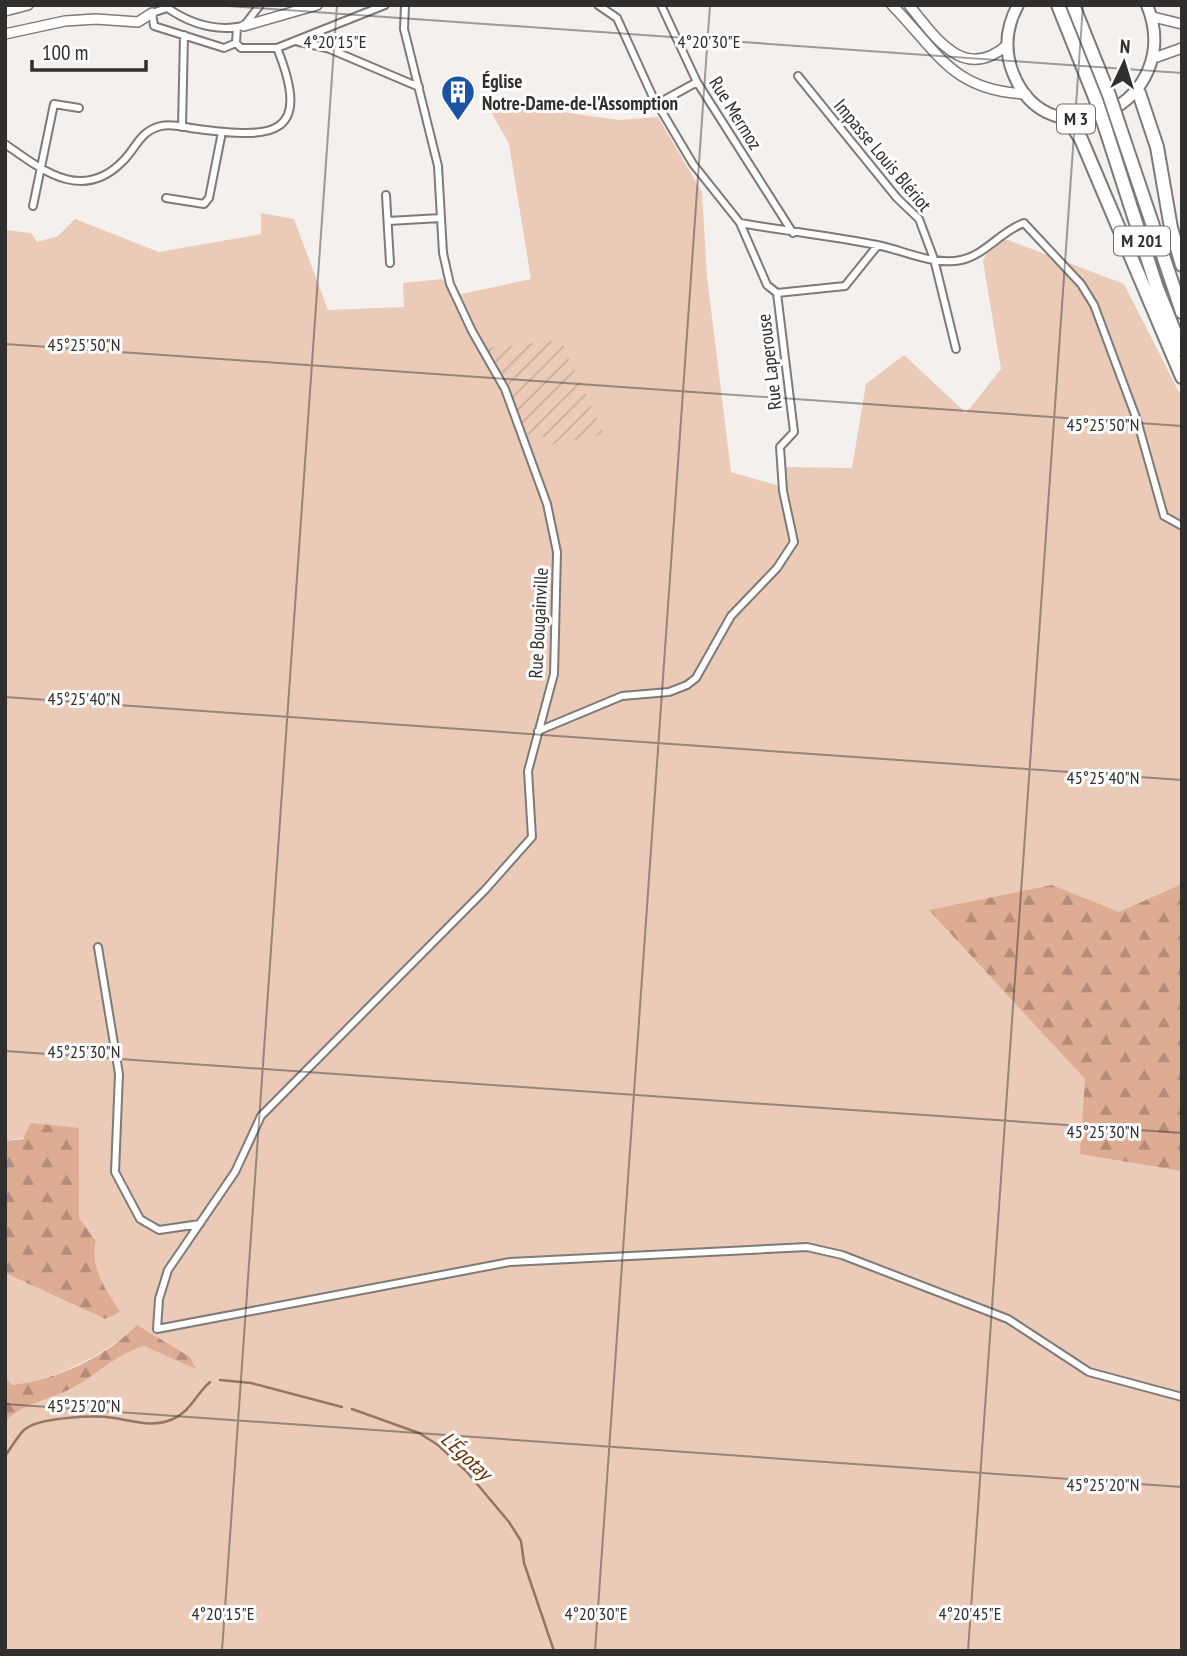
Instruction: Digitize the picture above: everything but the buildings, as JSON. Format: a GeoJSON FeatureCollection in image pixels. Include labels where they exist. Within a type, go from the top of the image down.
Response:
{"type":"FeatureCollection","features":[{"type":"Feature","properties":{"kind":"highway","name":"M 201"},"geometry":{"type":"LineString","coordinates":[[1058,5],[1096,100],[1157,288],[1182,350]]}},
{"type":"Feature","properties":{"kind":"highway","name":"M 201"},"geometry":{"type":"LineString","coordinates":[[1073,5],[1109,95],[1182,312]]}},
{"type":"Feature","properties":{"kind":"highway"},"geometry":{"type":"LineString","coordinates":[[1139,93],[1157,147],[1171,228],[1182,265]]}},
{"type":"Feature","properties":{"kind":"highway"},"geometry":{"type":"LineString","coordinates":[[1067,118],[1081,139],[1182,377]]}},
{"type":"Feature","properties":{"kind":"main road"},"geometry":{"type":"LineString","coordinates":[[5,11],[28,5]]}},
{"type":"Feature","properties":{"kind":"main road"},"geometry":{"type":"LineString","coordinates":[[241,26],[317,5]]}},
{"type":"Feature","properties":{"kind":"main road","name":"M 3"},"geometry":{"type":"LineString","coordinates":[[891,5],[932,53],[958,76],[994,92],[1026,94]]}},
{"type":"Feature","properties":{"kind":"main road"},"geometry":{"type":"LineString","coordinates":[[909,5],[943,45],[963,58],[987,59],[1007,45],[1008,30],[1018,5]]}},
{"type":"Feature","properties":{"kind":"main road","name":"M 3"},"geometry":{"type":"LineString","coordinates":[[1007,45],[1009,63],[1026,94],[1052,113],[1067,118],[1107,116],[1125,107],[1151,77],[1158,44],[1153,17],[1147,5]]}},
{"type":"Feature","properties":{"kind":"main road"},"geometry":{"type":"LineString","coordinates":[[5,34],[86,20],[138,22],[152,13]]}},
{"type":"Feature","properties":{"kind":"main road"},"geometry":{"type":"LineString","coordinates":[[1153,17],[1182,24]]}},
{"type":"Feature","properties":{"kind":"main road"},"geometry":{"type":"LineString","coordinates":[[1157,57],[1182,48]]}},
{"type":"Feature","properties":{"kind":"street"},"geometry":{"type":"LineString","coordinates":[[238,45],[241,26],[260,5]]}},
{"type":"Feature","properties":{"kind":"street"},"geometry":{"type":"LineString","coordinates":[[241,26],[210,28],[187,20],[166,6],[152,13],[154,26],[224,48],[238,45],[277,48],[385,5]]}},
{"type":"Feature","properties":{"kind":"street","name":"Rue Bougainville"},"geometry":{"type":"LineString","coordinates":[[405,5],[404,29],[438,166],[444,263],[454,294],[505,388],[547,504],[553,532],[558,572],[554,674],[528,771],[532,837],[485,890],[261,1116],[235,1172],[168,1270],[159,1299],[158,1329],[509,1262],[807,1247],[842,1255],[988,1310],[1008,1319],[1089,1373],[1182,1397]]}},
{"type":"Feature","properties":{"kind":"street"},"geometry":{"type":"LineString","coordinates":[[598,5],[608,7]]}},
{"type":"Feature","properties":{"kind":"street","name":"Rue Mermoz"},"geometry":{"type":"LineString","coordinates":[[662,5],[697,82],[793,233]]}},
{"type":"Feature","properties":{"kind":"street","name":"Rue Laperouse"},"geometry":{"type":"LineString","coordinates":[[538,731],[622,696],[669,692],[687,685],[696,678],[731,616],[777,568],[792,547],[794,537],[783,491],[780,454],[783,442],[794,432],[777,293],[767,285],[740,223],[693,164],[657,104],[617,18],[608,7]]}},
{"type":"Feature","properties":{"kind":"street"},"geometry":{"type":"LineString","coordinates":[[182,127],[184,36]]}},
{"type":"Feature","properties":{"kind":"street"},"geometry":{"type":"LineString","coordinates":[[297,42],[327,48],[419,88]]}},
{"type":"Feature","properties":{"kind":"street"},"geometry":{"type":"LineString","coordinates":[[5,144],[40,169],[62,180],[84,181],[106,176],[124,161],[145,132],[164,125],[255,135],[273,131],[284,122],[289,108],[290,84],[277,48]]}},
{"type":"Feature","properties":{"kind":"street","name":"Impasse Louis Blériot"},"geometry":{"type":"LineString","coordinates":[[798,76],[897,198],[916,213],[934,259],[956,349]]}},
{"type":"Feature","properties":{"kind":"street"},"geometry":{"type":"LineString","coordinates":[[657,104],[697,82]]}},
{"type":"Feature","properties":{"kind":"street"},"geometry":{"type":"LineString","coordinates":[[33,206],[54,104],[79,108]]}},
{"type":"Feature","properties":{"kind":"street"},"geometry":{"type":"LineString","coordinates":[[166,198],[204,204],[209,198],[222,132]]}},
{"type":"Feature","properties":{"kind":"street"},"geometry":{"type":"LineString","coordinates":[[386,195],[390,263]]}},
{"type":"Feature","properties":{"kind":"street"},"geometry":{"type":"LineString","coordinates":[[387,221],[441,218]]}},
{"type":"Feature","properties":{"kind":"street"},"geometry":{"type":"LineString","coordinates":[[740,223],[878,245],[934,259],[960,261],[980,252],[1008,229],[1024,223],[1081,284],[1094,304],[1137,420],[1164,516],[1182,526]]}},
{"type":"Feature","properties":{"kind":"street"},"geometry":{"type":"LineString","coordinates":[[777,293],[845,286],[878,245]]}},
{"type":"Feature","properties":{"kind":"street"},"geometry":{"type":"LineString","coordinates":[[98,947],[119,1074],[116,1172],[140,1219],[159,1230],[200,1224]]}},
{"type":"Feature","properties":{"kind":"shaded area"},"geometry":{"type":"Polygon","coordinates":[[[485,101],[619,120],[658,117],[702,192],[707,277],[731,472],[780,486],[786,467],[852,468],[866,384],[904,355],[966,413],[1001,369],[983,261],[995,235],[1124,284],[1182,398],[1182,1651],[5,1651],[5,1422],[18,1409],[69,1389],[125,1351],[144,1346],[195,1368],[127,1335],[100,1353],[57,1374],[12,1385],[5,1376],[5,1273],[105,1319],[119,1312],[97,1269],[96,1239],[79,1218],[79,1128],[5,1141],[5,230],[31,233],[37,242],[58,236],[75,219],[159,252],[261,234],[261,213],[294,219],[328,310],[404,307],[403,283],[442,279],[457,295],[531,279],[509,144],[485,101]]]}},
{"type":"Feature","properties":{"kind":"shaded area"},"geometry":{"type":"Polygon","coordinates":[[[561,340],[604,434],[548,446],[545,437],[525,434],[496,362],[486,348],[561,340]]]}},
{"type":"Feature","properties":{"kind":"green space"},"geometry":{"type":"Polygon","coordinates":[[[1182,884],[1182,1171],[1080,1154],[1085,1079],[929,910],[1052,885],[1119,912],[1182,884]]]}},
{"type":"Feature","properties":{"kind":"green space"},"geometry":{"type":"Polygon","coordinates":[[[31,1123],[79,1128],[79,1218],[96,1240],[97,1269],[120,1312],[105,1319],[5,1273],[5,1141],[23,1139],[31,1123]]]}},
{"type":"Feature","properties":{"kind":"green space"},"geometry":{"type":"Polygon","coordinates":[[[137,1325],[190,1357],[196,1369],[144,1346],[123,1355],[68,1390],[19,1411],[5,1422],[5,1376],[12,1385],[63,1372],[111,1347],[137,1325]]]}},
{"type":"Feature","properties":{"kind":"waterway","name":"L'Égotay"},"geometry":{"type":"LineString","coordinates":[[220,1380],[251,1383],[342,1407]]}},
{"type":"Feature","properties":{"kind":"waterway","name":"L'Égotay"},"geometry":{"type":"LineString","coordinates":[[5,1456],[24,1430],[41,1422],[81,1417],[166,1422],[184,1412],[210,1382]]}},
{"type":"Feature","properties":{"kind":"waterway","name":"L'Égotay"},"geometry":{"type":"LineString","coordinates":[[352,1409],[419,1433],[438,1445],[467,1472],[509,1522],[521,1541],[524,1563],[554,1651]]}},
{"type":"Feature","properties":{"kind":"place","name":"Église Notre-Dame-de-l'Assomption"},"geometry":{"type":"Point","coordinates":[458,122]}}]}
